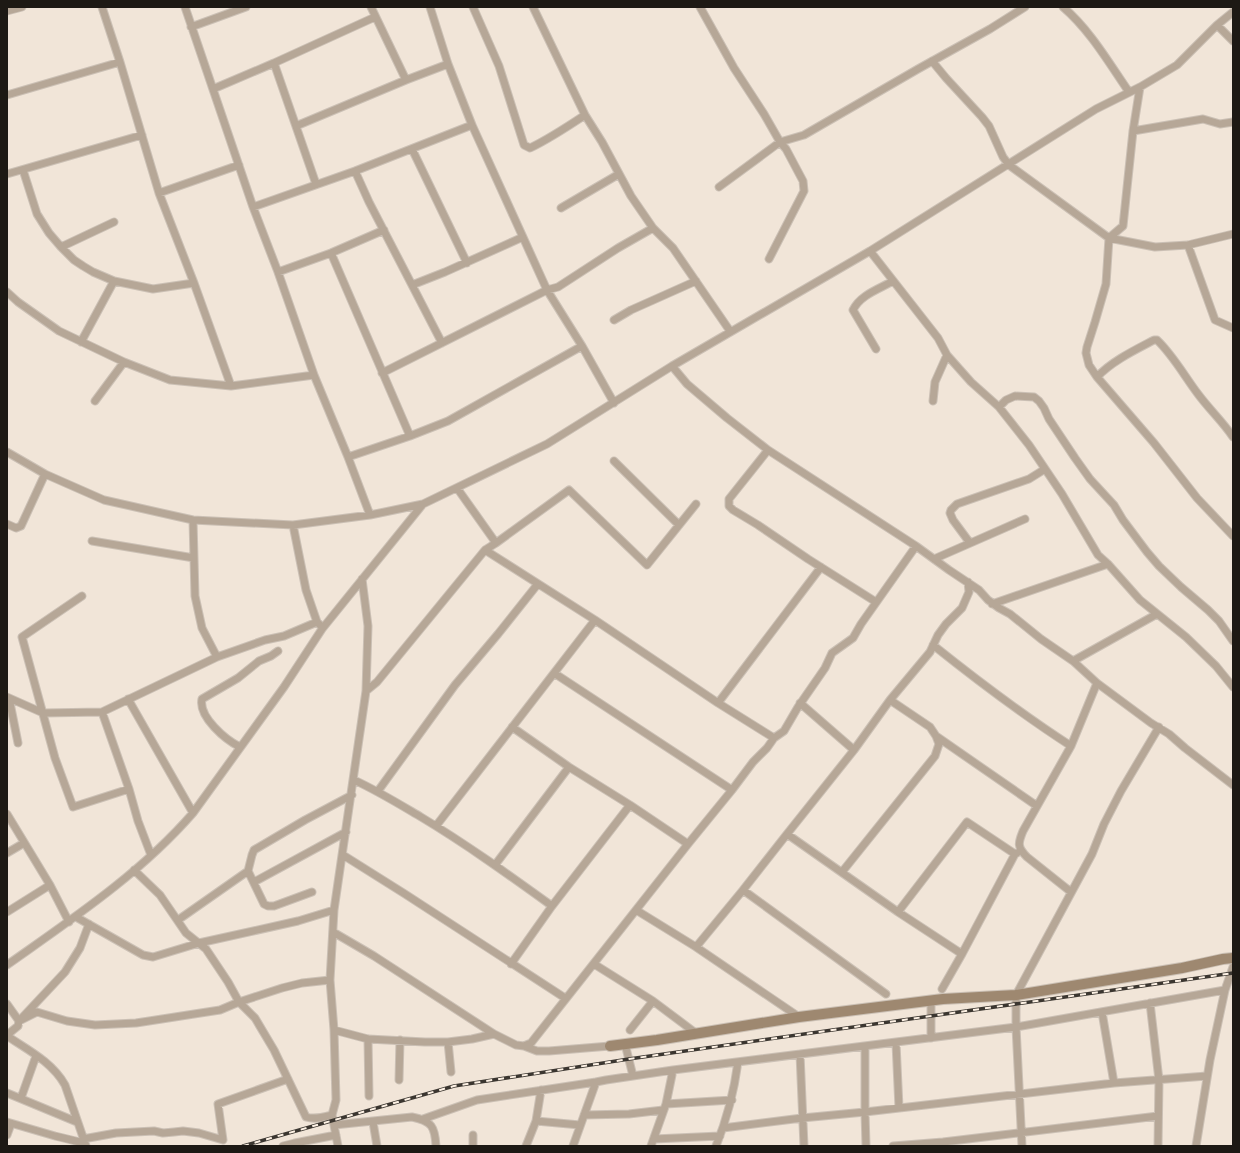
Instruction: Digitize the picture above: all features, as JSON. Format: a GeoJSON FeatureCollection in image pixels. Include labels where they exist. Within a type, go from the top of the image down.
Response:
{"type":"FeatureCollection","features":[{"type":"Feature","properties":{"kind":"main road"},"geometry":{"type":"LineString","coordinates":[[610,1046],[697,1034],[798,1017],[931,1000],[1016,995],[1182,968],[1233,958]]}},
{"type":"Feature","properties":{"kind":"street"},"geometry":{"type":"LineString","coordinates":[[7,11],[22,7]]}},
{"type":"Feature","properties":{"kind":"street"},"geometry":{"type":"LineString","coordinates":[[102,7],[159,193],[194,283],[231,386]]}},
{"type":"Feature","properties":{"kind":"street"},"geometry":{"type":"LineString","coordinates":[[185,7],[253,207],[278,272],[314,376],[348,457],[370,515]]}},
{"type":"Feature","properties":{"kind":"street"},"geometry":{"type":"LineString","coordinates":[[191,27],[246,7]]}},
{"type":"Feature","properties":{"kind":"street"},"geometry":{"type":"LineString","coordinates":[[371,7],[406,80]]}},
{"type":"Feature","properties":{"kind":"street"},"geometry":{"type":"LineString","coordinates":[[430,7],[448,64],[472,125],[547,290],[582,346],[614,403]]}},
{"type":"Feature","properties":{"kind":"street"},"geometry":{"type":"LineString","coordinates":[[473,7],[499,66],[524,145],[530,148],[537,145],[585,116]]}},
{"type":"Feature","properties":{"kind":"street"},"geometry":{"type":"LineString","coordinates":[[533,7],[585,116],[602,142],[631,196],[654,228],[673,248],[730,331]]}},
{"type":"Feature","properties":{"kind":"street"},"geometry":{"type":"LineString","coordinates":[[700,7],[730,62],[764,114],[780,142],[786,149],[803,181],[804,191],[769,259]]}},
{"type":"Feature","properties":{"kind":"street"},"geometry":{"type":"LineString","coordinates":[[719,188],[780,142],[804,135],[990,29],[1025,7]]}},
{"type":"Feature","properties":{"kind":"street"},"geometry":{"type":"LineString","coordinates":[[1063,7],[1075,17],[1094,41],[1129,92]]}},
{"type":"Feature","properties":{"kind":"street"},"geometry":{"type":"LineString","coordinates":[[7,452],[45,474],[104,500],[193,520],[293,525],[370,515],[423,504],[547,444],[730,331],[870,251],[1096,109],[1140,87],[1177,65],[1217,25],[1233,12]]}},
{"type":"Feature","properties":{"kind":"street"},"geometry":{"type":"LineString","coordinates":[[213,89],[375,17]]}},
{"type":"Feature","properties":{"kind":"street"},"geometry":{"type":"LineString","coordinates":[[1217,25],[1233,40]]}},
{"type":"Feature","properties":{"kind":"street"},"geometry":{"type":"LineString","coordinates":[[932,61],[989,126],[1003,157],[1009,165],[1109,238],[1155,247],[1188,245],[1233,234]]}},
{"type":"Feature","properties":{"kind":"street"},"geometry":{"type":"LineString","coordinates":[[7,95],[120,62]]}},
{"type":"Feature","properties":{"kind":"street"},"geometry":{"type":"LineString","coordinates":[[274,63],[316,184]]}},
{"type":"Feature","properties":{"kind":"street"},"geometry":{"type":"LineString","coordinates":[[296,126],[448,64]]}},
{"type":"Feature","properties":{"kind":"street"},"geometry":{"type":"LineString","coordinates":[[1140,87],[1133,131],[1123,226],[1109,238],[1106,284],[1088,340],[1086,353],[1089,365],[1097,377],[1154,443],[1197,498],[1233,536]]}},
{"type":"Feature","properties":{"kind":"street"},"geometry":{"type":"LineString","coordinates":[[1133,131],[1203,118],[1220,124],[1233,122]]}},
{"type":"Feature","properties":{"kind":"street"},"geometry":{"type":"LineString","coordinates":[[253,207],[355,171],[472,125]]}},
{"type":"Feature","properties":{"kind":"street"},"geometry":{"type":"LineString","coordinates":[[7,174],[142,135]]}},
{"type":"Feature","properties":{"kind":"street"},"geometry":{"type":"LineString","coordinates":[[412,149],[467,263]]}},
{"type":"Feature","properties":{"kind":"street"},"geometry":{"type":"LineString","coordinates":[[159,193],[239,165]]}},
{"type":"Feature","properties":{"kind":"street"},"geometry":{"type":"LineString","coordinates":[[23,170],[37,214],[49,233],[61,247],[74,260],[83,266],[114,281],[154,288],[194,283]]}},
{"type":"Feature","properties":{"kind":"street"},"geometry":{"type":"LineString","coordinates":[[355,171],[442,343]]}},
{"type":"Feature","properties":{"kind":"street"},"geometry":{"type":"LineString","coordinates":[[561,208],[619,174]]}},
{"type":"Feature","properties":{"kind":"street"},"geometry":{"type":"LineString","coordinates":[[61,247],[114,222]]}},
{"type":"Feature","properties":{"kind":"street"},"geometry":{"type":"LineString","coordinates":[[382,373],[547,290],[558,287],[618,248],[654,228]]}},
{"type":"Feature","properties":{"kind":"street"},"geometry":{"type":"LineString","coordinates":[[278,272],[331,253],[384,230]]}},
{"type":"Feature","properties":{"kind":"street"},"geometry":{"type":"LineString","coordinates":[[412,285],[467,263],[523,237]]}},
{"type":"Feature","properties":{"kind":"street"},"geometry":{"type":"LineString","coordinates":[[1188,245],[1215,320],[1233,328]]}},
{"type":"Feature","properties":{"kind":"street"},"geometry":{"type":"LineString","coordinates":[[870,251],[938,338],[947,355],[971,382],[999,407],[1029,445],[1079,522],[1098,555],[1140,600],[1200,650],[1216,666],[1233,687]]}},
{"type":"Feature","properties":{"kind":"street"},"geometry":{"type":"LineString","coordinates":[[331,253],[410,436]]}},
{"type":"Feature","properties":{"kind":"street"},"geometry":{"type":"LineString","coordinates":[[81,342],[114,281]]}},
{"type":"Feature","properties":{"kind":"street"},"geometry":{"type":"LineString","coordinates":[[614,320],[631,310],[696,281]]}},
{"type":"Feature","properties":{"kind":"street"},"geometry":{"type":"LineString","coordinates":[[876,349],[853,310],[857,303],[893,281]]}},
{"type":"Feature","properties":{"kind":"street"},"geometry":{"type":"LineString","coordinates":[[7,292],[18,302],[59,331],[124,362],[170,380],[231,386],[314,376]]}},
{"type":"Feature","properties":{"kind":"street"},"geometry":{"type":"LineString","coordinates":[[1097,377],[1103,370],[1154,340],[1157,340],[1233,437]]}},
{"type":"Feature","properties":{"kind":"street"},"geometry":{"type":"LineString","coordinates":[[348,457],[410,436],[448,421],[582,346]]}},
{"type":"Feature","properties":{"kind":"street"},"geometry":{"type":"LineString","coordinates":[[933,401],[935,382],[947,355]]}},
{"type":"Feature","properties":{"kind":"street"},"geometry":{"type":"LineString","coordinates":[[95,401],[124,362]]}},
{"type":"Feature","properties":{"kind":"street"},"geometry":{"type":"LineString","coordinates":[[672,366],[687,384],[768,450],[916,546],[980,590],[992,604],[1010,614],[1041,639],[1073,661],[1097,683],[1170,734],[1185,748],[1233,785]]}},
{"type":"Feature","properties":{"kind":"street"},"geometry":{"type":"LineString","coordinates":[[999,407],[1006,400],[1015,396],[1034,397],[1039,401],[1075,458],[1090,478],[1114,505],[1123,520],[1147,552],[1159,566],[1219,621],[1233,641]]}},
{"type":"Feature","properties":{"kind":"street"},"geometry":{"type":"LineString","coordinates":[[768,450],[729,499],[729,506],[876,602]]}},
{"type":"Feature","properties":{"kind":"street"},"geometry":{"type":"LineString","coordinates":[[614,461],[679,525]]}},
{"type":"Feature","properties":{"kind":"street"},"geometry":{"type":"LineString","coordinates":[[970,544],[953,520],[950,513],[954,506],[1029,479],[1045,469]]}},
{"type":"Feature","properties":{"kind":"street"},"geometry":{"type":"LineString","coordinates":[[7,524],[16,528],[20,526],[45,474]]}},
{"type":"Feature","properties":{"kind":"street"},"geometry":{"type":"LineString","coordinates":[[457,488],[496,543]]}},
{"type":"Feature","properties":{"kind":"street"},"geometry":{"type":"LineString","coordinates":[[366,691],[377,682],[485,550],[569,490],[647,565],[696,504]]}},
{"type":"Feature","properties":{"kind":"street"},"geometry":{"type":"LineString","coordinates":[[7,965],[76,917],[134,870],[193,813],[322,629],[423,504]]}},
{"type":"Feature","properties":{"kind":"street"},"geometry":{"type":"LineString","coordinates":[[934,559],[1025,519]]}},
{"type":"Feature","properties":{"kind":"street"},"geometry":{"type":"LineString","coordinates":[[193,520],[195,596],[202,628],[218,657]]}},
{"type":"Feature","properties":{"kind":"street"},"geometry":{"type":"LineString","coordinates":[[293,525],[306,590],[317,622],[322,629]]}},
{"type":"Feature","properties":{"kind":"street"},"geometry":{"type":"LineString","coordinates":[[92,540],[194,558]]}},
{"type":"Feature","properties":{"kind":"street"},"geometry":{"type":"LineString","coordinates":[[524,1046],[531,1043],[565,998],[594,964],[732,790],[752,762],[774,738],[784,730],[800,703],[826,668],[832,653],[853,638],[876,602],[916,546]]}},
{"type":"Feature","properties":{"kind":"street"},"geometry":{"type":"LineString","coordinates":[[485,550],[537,585],[595,620],[774,738]]}},
{"type":"Feature","properties":{"kind":"street"},"geometry":{"type":"LineString","coordinates":[[992,604],[1108,564]]}},
{"type":"Feature","properties":{"kind":"street"},"geometry":{"type":"LineString","coordinates":[[718,702],[821,567]]}},
{"type":"Feature","properties":{"kind":"street"},"geometry":{"type":"LineString","coordinates":[[338,1146],[332,1115],[336,1100],[334,1030],[330,980],[334,910],[366,691],[368,626],[362,579]]}},
{"type":"Feature","properties":{"kind":"street"},"geometry":{"type":"LineString","coordinates":[[696,947],[854,750],[890,700],[930,652],[946,624],[962,608],[969,592],[968,582]]}},
{"type":"Feature","properties":{"kind":"street"},"geometry":{"type":"LineString","coordinates":[[378,791],[455,685],[537,585]]}},
{"type":"Feature","properties":{"kind":"street"},"geometry":{"type":"LineString","coordinates":[[82,596],[22,637],[44,713],[55,758],[73,807],[130,789]]}},
{"type":"Feature","properties":{"kind":"street"},"geometry":{"type":"LineString","coordinates":[[1073,661],[1157,614]]}},
{"type":"Feature","properties":{"kind":"street"},"geometry":{"type":"LineString","coordinates":[[436,826],[595,620]]}},
{"type":"Feature","properties":{"kind":"street"},"geometry":{"type":"LineString","coordinates":[[8,698],[44,713],[102,712],[218,657],[265,640],[284,636],[317,622]]}},
{"type":"Feature","properties":{"kind":"street"},"geometry":{"type":"LineString","coordinates":[[933,645],[1006,701],[1072,746]]}},
{"type":"Feature","properties":{"kind":"street"},"geometry":{"type":"LineString","coordinates":[[240,747],[216,729],[202,708],[202,699],[238,678],[259,661],[278,651]]}},
{"type":"Feature","properties":{"kind":"street"},"geometry":{"type":"LineString","coordinates":[[554,674],[732,790]]}},
{"type":"Feature","properties":{"kind":"street"},"geometry":{"type":"LineString","coordinates":[[942,989],[1018,853],[1023,831],[1072,746],[1097,683]]}},
{"type":"Feature","properties":{"kind":"street"},"geometry":{"type":"LineString","coordinates":[[8,698],[18,743]]}},
{"type":"Feature","properties":{"kind":"street"},"geometry":{"type":"LineString","coordinates":[[128,699],[193,813]]}},
{"type":"Feature","properties":{"kind":"street"},"geometry":{"type":"LineString","coordinates":[[842,872],[935,756],[939,744],[930,727],[890,700]]}},
{"type":"Feature","properties":{"kind":"street"},"geometry":{"type":"LineString","coordinates":[[800,703],[854,750]]}},
{"type":"Feature","properties":{"kind":"street"},"geometry":{"type":"LineString","coordinates":[[102,712],[130,789],[138,821],[151,855]]}},
{"type":"Feature","properties":{"kind":"street"},"geometry":{"type":"LineString","coordinates":[[512,727],[569,767],[630,805],[688,844]]}},
{"type":"Feature","properties":{"kind":"street"},"geometry":{"type":"LineString","coordinates":[[1022,1146],[1016,1027],[1016,995],[1092,854],[1104,824],[1121,791],[1159,727]]}},
{"type":"Feature","properties":{"kind":"street"},"geometry":{"type":"LineString","coordinates":[[936,736],[1037,806]]}},
{"type":"Feature","properties":{"kind":"street"},"geometry":{"type":"LineString","coordinates":[[495,865],[569,767]]}},
{"type":"Feature","properties":{"kind":"street"},"geometry":{"type":"LineString","coordinates":[[354,780],[378,791],[436,826],[495,865],[552,906]]}},
{"type":"Feature","properties":{"kind":"street"},"geometry":{"type":"LineString","coordinates":[[178,920],[248,871],[254,850],[352,794]]}},
{"type":"Feature","properties":{"kind":"street"},"geometry":{"type":"LineString","coordinates":[[511,964],[552,906],[630,805]]}},
{"type":"Feature","properties":{"kind":"street"},"geometry":{"type":"LineString","coordinates":[[7,814],[50,885],[69,922]]}},
{"type":"Feature","properties":{"kind":"street"},"geometry":{"type":"LineString","coordinates":[[898,912],[967,822],[1027,857],[1071,892]]}},
{"type":"Feature","properties":{"kind":"street"},"geometry":{"type":"LineString","coordinates":[[254,882],[346,832]]}},
{"type":"Feature","properties":{"kind":"street"},"geometry":{"type":"LineString","coordinates":[[787,834],[898,912],[962,954]]}},
{"type":"Feature","properties":{"kind":"street"},"geometry":{"type":"LineString","coordinates":[[7,853],[24,843]]}},
{"type":"Feature","properties":{"kind":"street"},"geometry":{"type":"LineString","coordinates":[[343,855],[565,998]]}},
{"type":"Feature","properties":{"kind":"street"},"geometry":{"type":"LineString","coordinates":[[134,870],[160,895],[186,933],[206,949],[228,982],[239,1002],[256,1018],[274,1050],[306,1117],[316,1118],[332,1115]]}},
{"type":"Feature","properties":{"kind":"street"},"geometry":{"type":"LineString","coordinates":[[248,871],[264,904],[268,906],[274,906],[312,892]]}},
{"type":"Feature","properties":{"kind":"street"},"geometry":{"type":"LineString","coordinates":[[7,912],[50,885]]}},
{"type":"Feature","properties":{"kind":"street"},"geometry":{"type":"LineString","coordinates":[[742,890],[886,994]]}},
{"type":"Feature","properties":{"kind":"street"},"geometry":{"type":"LineString","coordinates":[[76,917],[143,955],[153,956],[199,943],[298,921],[334,910]]}},
{"type":"Feature","properties":{"kind":"street"},"geometry":{"type":"LineString","coordinates":[[636,910],[696,947],[798,1017]]}},
{"type":"Feature","properties":{"kind":"street"},"geometry":{"type":"LineString","coordinates":[[84,1142],[65,1085],[60,1076],[52,1068],[7,1036],[18,1026],[19,1020],[65,972],[80,948],[89,924]]}},
{"type":"Feature","properties":{"kind":"street"},"geometry":{"type":"LineString","coordinates":[[333,932],[374,956],[494,1034],[516,1045],[524,1046],[537,1051],[549,1052],[610,1046]]}},
{"type":"Feature","properties":{"kind":"street"},"geometry":{"type":"LineString","coordinates":[[594,964],[653,1002],[697,1034]]}},
{"type":"Feature","properties":{"kind":"street"},"geometry":{"type":"LineString","coordinates":[[1196,1146],[1207,1076],[1226,990],[1233,967]]}},
{"type":"Feature","properties":{"kind":"street"},"geometry":{"type":"LineString","coordinates":[[19,1020],[37,1012],[67,1021],[96,1025],[136,1023],[220,1010],[239,1002],[288,986],[330,980]]}},
{"type":"Feature","properties":{"kind":"street"},"geometry":{"type":"LineString","coordinates":[[423,1119],[477,1100],[672,1070],[1016,1027],[1226,990]]}},
{"type":"Feature","properties":{"kind":"street"},"geometry":{"type":"LineString","coordinates":[[931,1000],[931,1038]]}},
{"type":"Feature","properties":{"kind":"street"},"geometry":{"type":"LineString","coordinates":[[630,1030],[653,1002]]}},
{"type":"Feature","properties":{"kind":"street"},"geometry":{"type":"LineString","coordinates":[[1150,1003],[1159,1080],[1158,1146]]}},
{"type":"Feature","properties":{"kind":"street"},"geometry":{"type":"LineString","coordinates":[[7,1004],[19,1020]]}},
{"type":"Feature","properties":{"kind":"street"},"geometry":{"type":"LineString","coordinates":[[1102,1012],[1114,1083]]}},
{"type":"Feature","properties":{"kind":"street"},"geometry":{"type":"LineString","coordinates":[[334,1030],[368,1039],[448,1042],[494,1034]]}},
{"type":"Feature","properties":{"kind":"street"},"geometry":{"type":"LineString","coordinates":[[368,1039],[369,1096]]}},
{"type":"Feature","properties":{"kind":"street"},"geometry":{"type":"LineString","coordinates":[[399,1080],[400,1040]]}},
{"type":"Feature","properties":{"kind":"street"},"geometry":{"type":"LineString","coordinates":[[448,1042],[451,1072]]}},
{"type":"Feature","properties":{"kind":"street"},"geometry":{"type":"LineString","coordinates":[[896,1042],[899,1108]]}},
{"type":"Feature","properties":{"kind":"street"},"geometry":{"type":"LineString","coordinates":[[624,1044],[633,1076]]}},
{"type":"Feature","properties":{"kind":"street"},"geometry":{"type":"LineString","coordinates":[[865,1047],[866,1146]]}},
{"type":"Feature","properties":{"kind":"street"},"geometry":{"type":"LineString","coordinates":[[800,1054],[804,1146]]}},
{"type":"Feature","properties":{"kind":"street"},"geometry":{"type":"LineString","coordinates":[[21,1098],[36,1056]]}},
{"type":"Feature","properties":{"kind":"street"},"geometry":{"type":"LineString","coordinates":[[716,1146],[732,1100],[738,1062]]}},
{"type":"Feature","properties":{"kind":"street"},"geometry":{"type":"LineString","coordinates":[[672,1070],[664,1107],[651,1144],[720,1136]]}},
{"type":"Feature","properties":{"kind":"street"},"geometry":{"type":"LineString","coordinates":[[723,1128],[1114,1083],[1207,1076]]}},
{"type":"Feature","properties":{"kind":"street"},"geometry":{"type":"LineString","coordinates":[[7,1135],[9,1123],[55,1136],[84,1142],[116,1133],[154,1131],[163,1133],[183,1131],[199,1133],[224,1140],[218,1104],[288,1079]]}},
{"type":"Feature","properties":{"kind":"street"},"geometry":{"type":"LineString","coordinates":[[573,1146],[596,1082]]}},
{"type":"Feature","properties":{"kind":"street"},"geometry":{"type":"LineString","coordinates":[[526,1146],[536,1121],[541,1090]]}},
{"type":"Feature","properties":{"kind":"street"},"geometry":{"type":"LineString","coordinates":[[7,1093],[77,1122]]}},
{"type":"Feature","properties":{"kind":"street"},"geometry":{"type":"LineString","coordinates":[[584,1115],[629,1114],[664,1107],[732,1100]]}},
{"type":"Feature","properties":{"kind":"street"},"geometry":{"type":"LineString","coordinates":[[893,1146],[1022,1133],[1158,1116]]}},
{"type":"Feature","properties":{"kind":"street"},"geometry":{"type":"LineString","coordinates":[[334,1125],[412,1117],[423,1119],[434,1129],[436,1146]]}},
{"type":"Feature","properties":{"kind":"street"},"geometry":{"type":"LineString","coordinates":[[536,1121],[580,1125]]}},
{"type":"Feature","properties":{"kind":"street"},"geometry":{"type":"LineString","coordinates":[[373,1122],[377,1146]]}},
{"type":"Feature","properties":{"kind":"street"},"geometry":{"type":"LineString","coordinates":[[283,1146],[336,1135]]}},
{"type":"Feature","properties":{"kind":"street"},"geometry":{"type":"LineString","coordinates":[[473,1135],[473,1146]]}},
{"type":"Feature","properties":{"kind":"railway"},"geometry":{"type":"LineString","coordinates":[[243,1146],[454,1086],[629,1059],[1233,973]]}}]}
